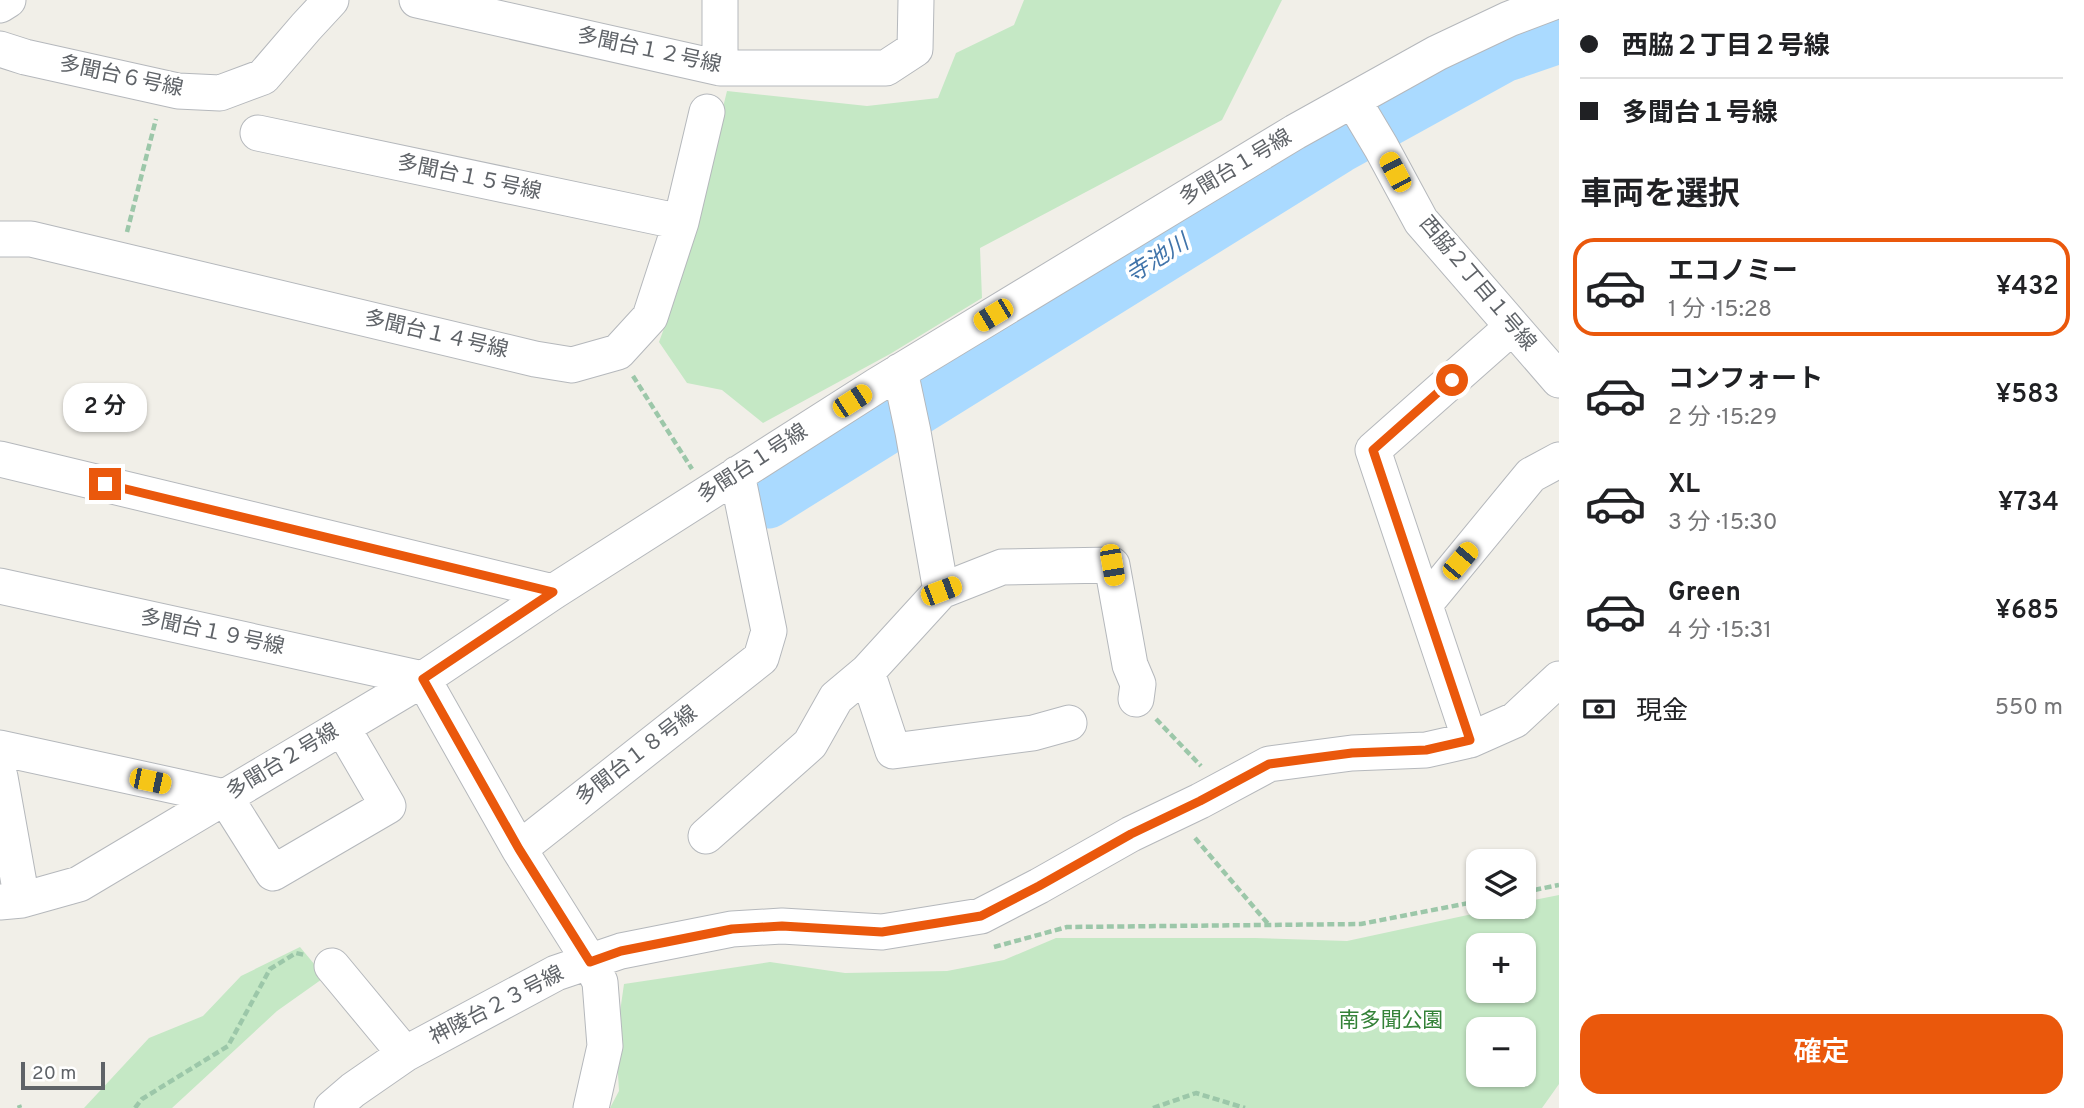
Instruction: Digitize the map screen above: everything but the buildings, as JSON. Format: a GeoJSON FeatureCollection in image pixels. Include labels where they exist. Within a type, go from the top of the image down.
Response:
{"type":"FeatureCollection","features":[{"type":"Feature","properties":{"kind":"street"},"geometry":{"type":"LineString","coordinates":[[0,5],[8,0]]}},
{"type":"Feature","properties":{"kind":"street","name":"多聞台６号線"},"geometry":{"type":"LineString","coordinates":[[0,49],[177,91],[220,93],[263,78],[331,0]]}},
{"type":"Feature","properties":{"kind":"street","name":"多聞台１２号線"},"geometry":{"type":"LineString","coordinates":[[417,0],[533,13],[720,68],[886,68],[915,49],[916,0]]}},
{"type":"Feature","properties":{"kind":"street"},"geometry":{"type":"LineString","coordinates":[[720,0],[720,68]]}},
{"type":"Feature","properties":{"kind":"street","name":"多聞台１号線"},"geometry":{"type":"LineString","coordinates":[[553,592],[900,371],[1284,139],[1366,123],[1437,53],[1509,19],[1559,0]]}},
{"type":"Feature","properties":{"kind":"street"},"geometry":{"type":"LineString","coordinates":[[618,352],[650,317],[681,222],[707,112]]}},
{"type":"Feature","properties":{"kind":"street","name":"西脇２丁目１号線"},"geometry":{"type":"LineString","coordinates":[[1366,123],[1421,221],[1559,380]]}},
{"type":"Feature","properties":{"kind":"street","name":"多聞台１５号線"},"geometry":{"type":"LineString","coordinates":[[258,133],[681,222]]}},
{"type":"Feature","properties":{"kind":"street","name":"多聞台１４号線"},"geometry":{"type":"LineString","coordinates":[[0,239],[31,239],[535,359],[572,365],[618,352]]}},
{"type":"Feature","properties":{"kind":"street"},"geometry":{"type":"LineString","coordinates":[[1470,740],[1373,450],[1512,327]]}},
{"type":"Feature","properties":{"kind":"street"},"geometry":{"type":"LineString","coordinates":[[900,371],[941,591]]}},
{"type":"Feature","properties":{"kind":"street"},"geometry":{"type":"LineString","coordinates":[[0,459],[553,592]]}},
{"type":"Feature","properties":{"kind":"street"},"geometry":{"type":"LineString","coordinates":[[1425,604],[1531,475],[1559,460]]}},
{"type":"Feature","properties":{"kind":"street","name":"多聞台１８号線"},"geometry":{"type":"LineString","coordinates":[[519,849],[761,658],[769,631],[737,474]]}},
{"type":"Feature","properties":{"kind":"street"},"geometry":{"type":"LineString","coordinates":[[706,836],[810,744],[836,698],[867,672],[941,591],[1002,567],[1112,565],[1130,665],[1138,684],[1136,699]]}},
{"type":"Feature","properties":{"kind":"street","name":"多聞台１９号線"},"geometry":{"type":"LineString","coordinates":[[0,586],[423,679]]}},
{"type":"Feature","properties":{"kind":"street","name":"多聞台２号線"},"geometry":{"type":"LineString","coordinates":[[11,901],[79,884],[423,679],[553,592]]}},
{"type":"Feature","properties":{"kind":"street"},"geometry":{"type":"LineString","coordinates":[[867,672],[893,751],[1033,733],[1069,723]]}},
{"type":"Feature","properties":{"kind":"street"},"geometry":{"type":"LineString","coordinates":[[423,679],[519,849],[600,982],[606,1046],[591,1108]]}},
{"type":"Feature","properties":{"kind":"street","name":"神陵台２３号線"},"geometry":{"type":"LineString","coordinates":[[332,1108],[405,1054],[556,973],[621,951],[732,929],[782,926],[882,932],[981,916],[1131,834],[1269,764],[1352,753],[1426,750],[1470,740],[1515,720],[1559,679]]}},
{"type":"Feature","properties":{"kind":"street"},"geometry":{"type":"LineString","coordinates":[[0,748],[225,797],[273,873],[388,806],[342,727]]}},
{"type":"Feature","properties":{"kind":"street"},"geometry":{"type":"LineString","coordinates":[[0,777],[11,901]]}},
{"type":"Feature","properties":{"kind":"street","name":"神陵台２３号線"},"geometry":{"type":"LineString","coordinates":[[332,966],[405,1054]]}},
{"type":"Feature","properties":{"kind":"path"},"geometry":{"type":"LineString","coordinates":[[120,260],[164,88]]}},
{"type":"Feature","properties":{"kind":"path"},"geometry":{"type":"LineString","coordinates":[[618,352],[707,493]]}},
{"type":"Feature","properties":{"kind":"path"},"geometry":{"type":"LineString","coordinates":[[1136,699],[1223,789]]}},
{"type":"Feature","properties":{"kind":"path"},"geometry":{"type":"LineString","coordinates":[[1174,813],[1269,925]]}},
{"type":"Feature","properties":{"kind":"path"},"geometry":{"type":"LineString","coordinates":[[1536,890],[1559,885]]}},
{"type":"Feature","properties":{"kind":"path"},"geometry":{"type":"LineString","coordinates":[[985,950],[1067,928],[1361,923],[1466,903]]}},
{"type":"Feature","properties":{"kind":"path"},"geometry":{"type":"LineString","coordinates":[[135,1108],[142,1099],[228,1046],[271,969],[296,953],[332,966]]}},
{"type":"Feature","properties":{"kind":"path"},"geometry":{"type":"LineString","coordinates":[[1153,1108],[1196,1093],[1245,1108]]}},
{"type":"Feature","properties":{"kind":"green space"},"geometry":{"type":"Polygon","coordinates":[[[1024,0],[1282,0],[1222,120],[980,248],[982,298],[890,354],[763,423],[722,390],[687,383],[659,342],[677,293],[727,91],[867,106],[938,98],[956,53],[1014,25],[1024,0]]]}},
{"type":"Feature","properties":{"kind":"green space","name":"南多聞公園"},"geometry":{"type":"Polygon","coordinates":[[[1559,895],[1559,1084],[1542,1108],[610,1108],[619,1091],[616,1040],[624,984],[770,962],[845,973],[947,971],[1004,960],[1056,938],[1347,941],[1466,915],[1466,919],[1536,919],[1536,900],[1559,895]]]}},
{"type":"Feature","properties":{"kind":"green space"},"geometry":{"type":"Polygon","coordinates":[[[300,947],[325,977],[277,1011],[172,1108],[84,1108],[149,1038],[203,1016],[241,976],[300,947]]]}},
{"type":"Feature","properties":{"kind":"waterway","name":"寺池川"},"geometry":{"type":"LineString","coordinates":[[768,503],[1339,148],[1504,57],[1559,38]]}},
{"type":"Feature","properties":{"kind":"route"},"geometry":{"type":"LineString","coordinates":[[105,484],[553,592],[423,679],[519,849],[590,962],[621,951],[732,929],[782,926],[882,932],[981,916],[1131,834],[1269,764],[1352,753],[1426,750],[1470,740],[1373,450],[1452,380]]}}]}
